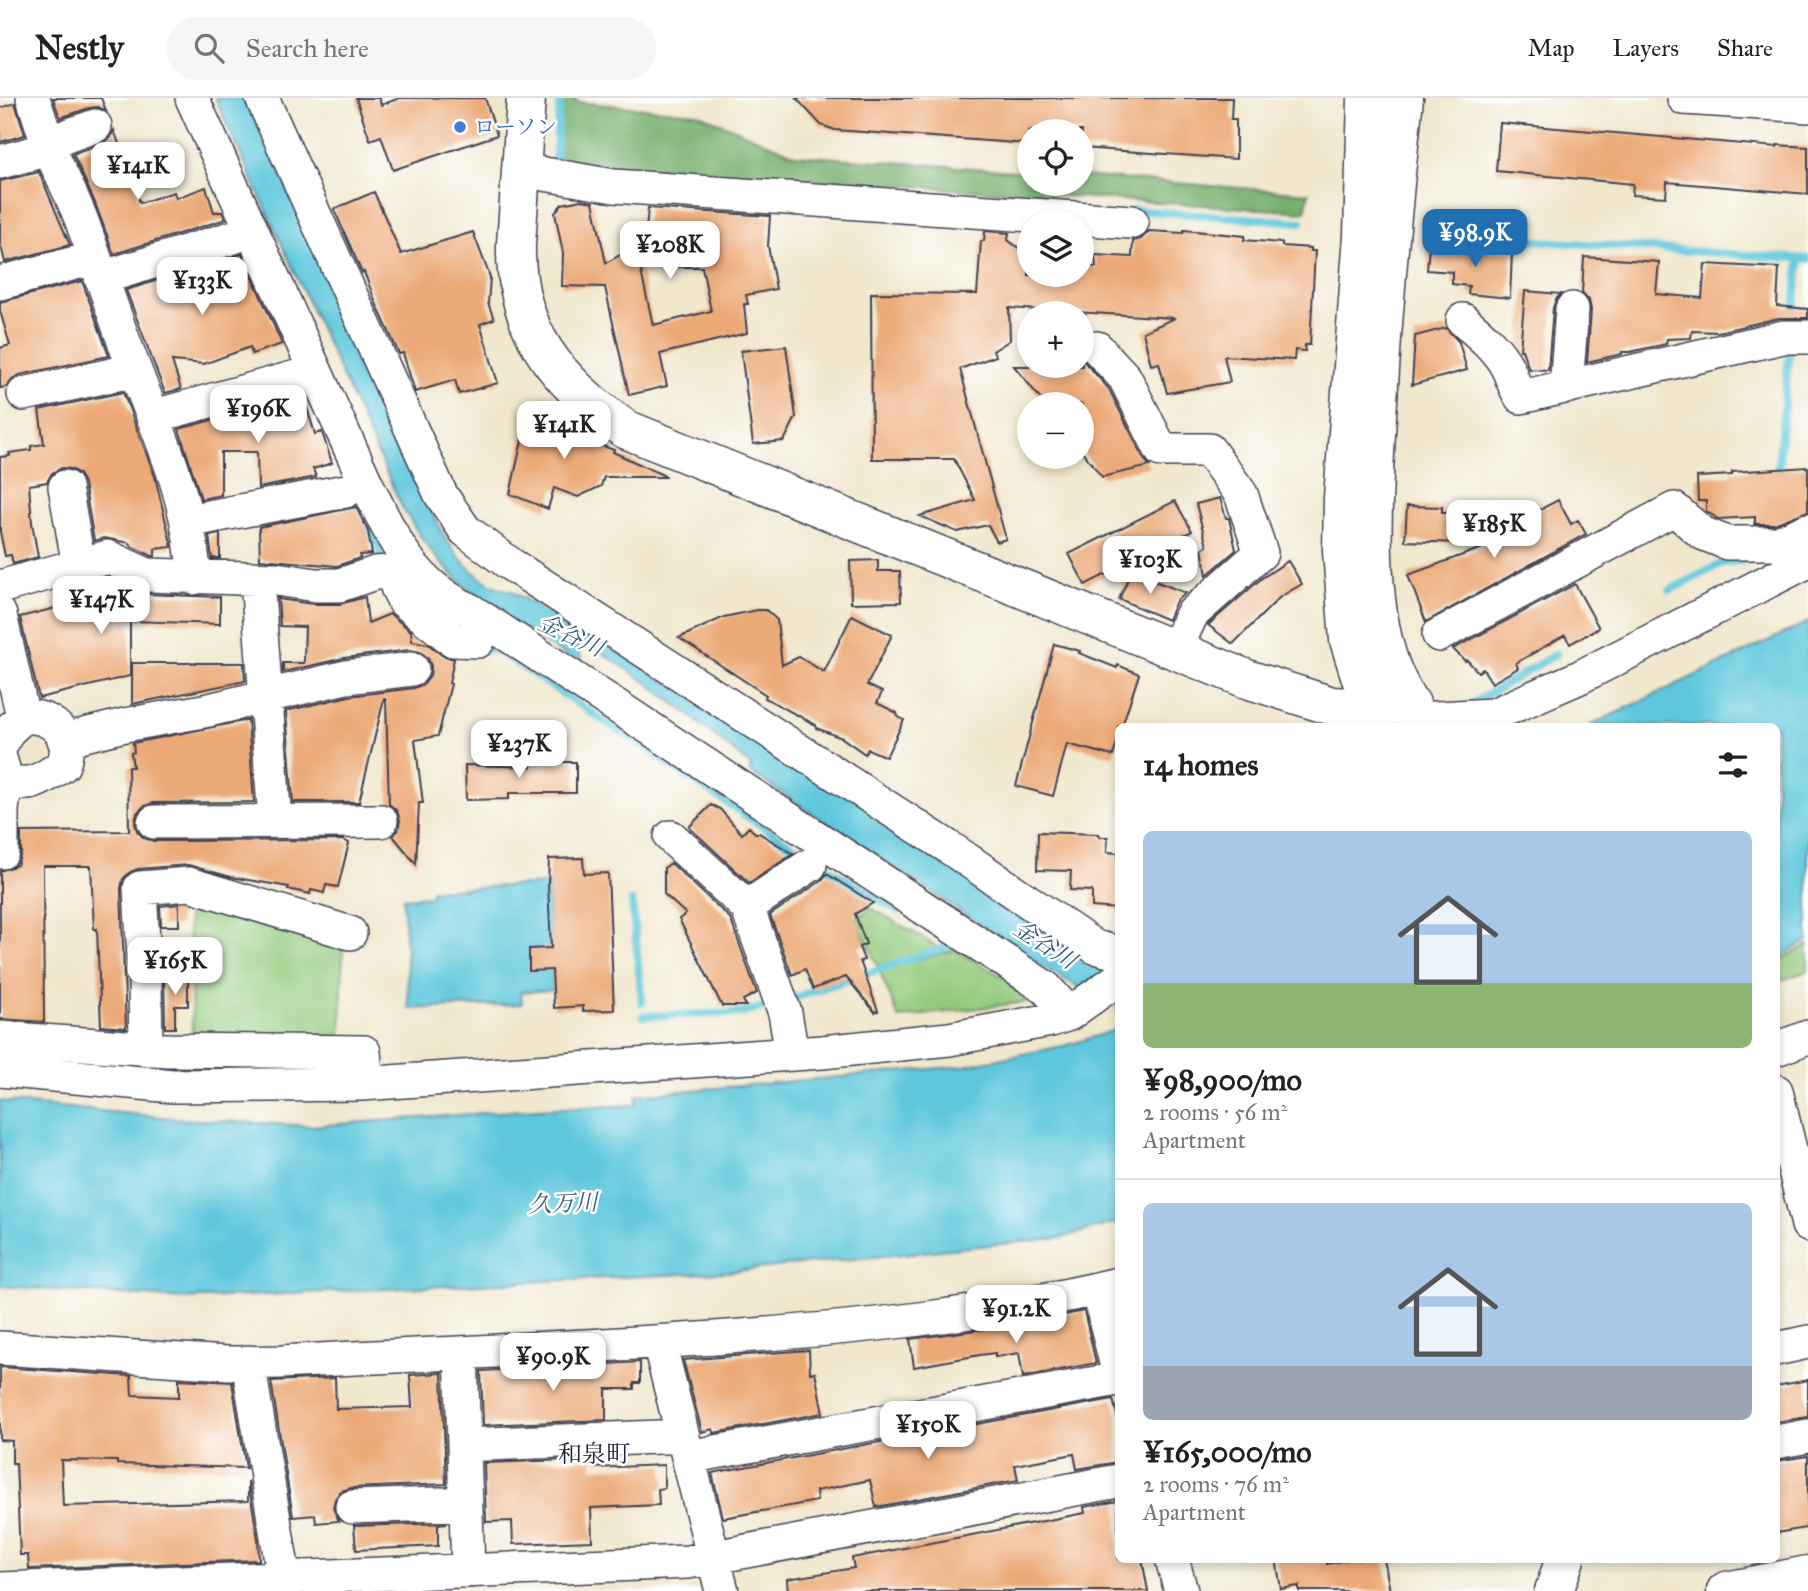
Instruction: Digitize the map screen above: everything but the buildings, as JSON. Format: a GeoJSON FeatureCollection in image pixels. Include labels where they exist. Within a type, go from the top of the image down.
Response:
{"type":"FeatureCollection","features":[{"type":"Feature","properties":{"kind":"street"},"geometry":{"type":"LineString","coordinates":[[33,98],[49,146],[84,226],[97,268],[175,473],[187,521],[194,578]]}},
{"type":"Feature","properties":{"kind":"street"},"geometry":{"type":"LineString","coordinates":[[192,98],[393,539],[416,571],[475,626]]}},
{"type":"Feature","properties":{"kind":"street"},"geometry":{"type":"LineString","coordinates":[[262,98],[441,495],[465,530],[510,564],[950,848],[1095,947],[1115,952]]}},
{"type":"Feature","properties":{"kind":"street"},"geometry":{"type":"LineString","coordinates":[[526,98],[515,265],[520,301],[533,331],[557,370],[570,386],[603,414],[625,429],[1247,679],[1373,717],[1416,719],[1493,715],[1580,677],[1808,561]]}},
{"type":"Feature","properties":{"kind":"street"},"geometry":{"type":"LineString","coordinates":[[1367,98],[1363,235],[1343,498],[1342,551],[1349,640],[1373,717]]}},
{"type":"Feature","properties":{"kind":"street"},"geometry":{"type":"LineString","coordinates":[[1404,98],[1380,363],[1373,548],[1378,606],[1390,665],[1416,719]]}},
{"type":"Feature","properties":{"kind":"street"},"geometry":{"type":"LineString","coordinates":[[1684,98],[1808,106]]}},
{"type":"Feature","properties":{"kind":"street"},"geometry":{"type":"LineString","coordinates":[[0,162],[41,151],[58,139],[95,126]]}},
{"type":"Feature","properties":{"kind":"street"},"geometry":{"type":"LineString","coordinates":[[521,170],[614,186],[1132,222]]}},
{"type":"Feature","properties":{"kind":"street"},"geometry":{"type":"LineString","coordinates":[[0,283],[97,268],[234,237]]}},
{"type":"Feature","properties":{"kind":"street"},"geometry":{"type":"LineString","coordinates":[[1566,387],[1572,309]]}},
{"type":"Feature","properties":{"kind":"street"},"geometry":{"type":"LineString","coordinates":[[1463,320],[1495,350],[1510,372],[1513,385],[1521,397],[1797,337]]}},
{"type":"Feature","properties":{"kind":"street"},"geometry":{"type":"LineString","coordinates":[[1097,348],[1125,378],[1161,450],[1209,450],[1241,494],[1261,553],[1192,614],[1175,650]]}},
{"type":"Feature","properties":{"kind":"street"},"geometry":{"type":"LineString","coordinates":[[24,394],[135,370]]}},
{"type":"Feature","properties":{"kind":"street"},"geometry":{"type":"LineString","coordinates":[[155,415],[300,376]]}},
{"type":"Feature","properties":{"kind":"street"},"geometry":{"type":"LineString","coordinates":[[65,487],[79,566]]}},
{"type":"Feature","properties":{"kind":"street"},"geometry":{"type":"LineString","coordinates":[[187,521],[346,491]]}},
{"type":"Feature","properties":{"kind":"street"},"geometry":{"type":"LineString","coordinates":[[1439,635],[1674,509],[1702,533],[1727,543],[1778,543],[1808,530]]}},
{"type":"Feature","properties":{"kind":"street"},"geometry":{"type":"LineString","coordinates":[[0,587],[108,557],[147,575],[276,579],[316,585],[340,585],[383,572],[475,626],[1076,1009]]}},
{"type":"Feature","properties":{"kind":"street"},"geometry":{"type":"LineString","coordinates":[[257,579],[275,821]]}},
{"type":"Feature","properties":{"kind":"street"},"geometry":{"type":"LineString","coordinates":[[0,615],[23,717]]}},
{"type":"Feature","properties":{"kind":"street"},"geometry":{"type":"LineString","coordinates":[[64,740],[125,724],[209,710],[346,677],[412,668]]}},
{"type":"Feature","properties":{"kind":"street"},"geometry":{"type":"LineString","coordinates":[[2,761],[26,785],[41,780],[63,765],[66,754],[64,740],[49,719],[40,716],[23,717],[8,731],[2,761],[2,852]]}},
{"type":"Feature","properties":{"kind":"street"},"geometry":{"type":"LineString","coordinates":[[155,822],[381,821]]}},
{"type":"Feature","properties":{"kind":"street"},"geometry":{"type":"LineString","coordinates":[[671,837],[747,907],[782,1004],[792,1054]]}},
{"type":"Feature","properties":{"kind":"street"},"geometry":{"type":"LineString","coordinates":[[747,907],[810,865]]}},
{"type":"Feature","properties":{"kind":"street"},"geometry":{"type":"LineString","coordinates":[[146,1049],[145,979],[132,888],[189,884],[351,933]]}},
{"type":"Feature","properties":{"kind":"street"},"geometry":{"type":"LineString","coordinates":[[0,1070],[173,1086],[367,1082],[882,1047],[949,1039],[1051,1020],[1076,1009],[1115,981]]}},
{"type":"Feature","properties":{"kind":"street"},"geometry":{"type":"LineString","coordinates":[[1780,1048],[1808,1037]]}},
{"type":"Feature","properties":{"kind":"street"},"geometry":{"type":"LineString","coordinates":[[0,1038],[146,1049],[363,1052],[367,1082]]}},
{"type":"Feature","properties":{"kind":"street"},"geometry":{"type":"LineString","coordinates":[[1780,1104],[1802,1177],[1808,1224]]}},
{"type":"Feature","properties":{"kind":"street"},"geometry":{"type":"LineString","coordinates":[[0,1348],[134,1358],[248,1362],[659,1342],[945,1318],[1108,1286],[1115,1346]]}},
{"type":"Feature","properties":{"kind":"street"},"geometry":{"type":"LineString","coordinates":[[659,1342],[722,1591]]}},
{"type":"Feature","properties":{"kind":"street"},"geometry":{"type":"LineString","coordinates":[[1780,1348],[1808,1342]]}},
{"type":"Feature","properties":{"kind":"street"},"geometry":{"type":"LineString","coordinates":[[461,1353],[468,1571]]}},
{"type":"Feature","properties":{"kind":"street"},"geometry":{"type":"LineString","coordinates":[[248,1362],[285,1584]]}},
{"type":"Feature","properties":{"kind":"street"},"geometry":{"type":"LineString","coordinates":[[464,1445],[685,1447],[1115,1379]]}},
{"type":"Feature","properties":{"kind":"street"},"geometry":{"type":"LineString","coordinates":[[1780,1441],[1808,1436]]}},
{"type":"Feature","properties":{"kind":"street"},"geometry":{"type":"LineString","coordinates":[[0,1590],[285,1584],[468,1571],[688,1562],[1115,1482]]}},
{"type":"Feature","properties":{"kind":"street"},"geometry":{"type":"LineString","coordinates":[[352,1507],[466,1503]]}},
{"type":"Feature","properties":{"kind":"street"},"geometry":{"type":"LineString","coordinates":[[1173,1563],[1181,1591]]}},
{"type":"Feature","properties":{"kind":"street"},"geometry":{"type":"LineString","coordinates":[[1546,1563],[1553,1591]]}},
{"type":"Feature","properties":{"kind":"street"},"geometry":{"type":"LineString","coordinates":[[1553,1591],[1564,1563]]}},
{"type":"Feature","properties":{"kind":"street"},"geometry":{"type":"LineString","coordinates":[[1726,1591],[1808,1575]]}},
{"type":"Feature","properties":{"kind":"green space"},"geometry":{"type":"Polygon","coordinates":[[[563,98],[576,98],[576,102],[697,113],[796,155],[1017,171],[1017,193],[558,163],[563,98]]]}},
{"type":"Feature","properties":{"kind":"green space"},"geometry":{"type":"Polygon","coordinates":[[[1094,177],[1309,193],[1305,212],[1061,196],[1094,196],[1094,177]]]}},
{"type":"Feature","properties":{"kind":"green space"},"geometry":{"type":"Polygon","coordinates":[[[187,897],[343,942],[341,1036],[193,1038],[187,897]]]}},
{"type":"Feature","properties":{"kind":"green space"},"geometry":{"type":"Polygon","coordinates":[[[870,907],[943,950],[878,966],[856,920],[870,907]]]}},
{"type":"Feature","properties":{"kind":"green space"},"geometry":{"type":"Polygon","coordinates":[[[1808,945],[1808,971],[1780,981],[1780,960],[1808,945]]]}},
{"type":"Feature","properties":{"kind":"green space"},"geometry":{"type":"Polygon","coordinates":[[[955,950],[1026,990],[1026,1002],[899,1018],[879,970],[955,950]]]}},
{"type":"Feature","properties":{"kind":"water","name":"金谷川"},"geometry":{"type":"Polygon","coordinates":[[[215,98],[247,98],[443,535],[471,570],[490,584],[511,591],[600,640],[1115,962],[1115,1004],[1105,1002],[1045,968],[749,771],[751,766],[731,749],[629,670],[585,643],[576,647],[584,664],[580,665],[486,603],[437,558],[403,509],[215,98]]]}},
{"type":"Feature","properties":{"kind":"water"},"geometry":{"type":"Polygon","coordinates":[[[1808,622],[1808,941],[1780,956],[1780,723],[1595,723],[1808,622]]]}},
{"type":"Feature","properties":{"kind":"water"},"geometry":{"type":"Polygon","coordinates":[[[548,884],[553,990],[521,992],[522,1004],[409,1009],[403,898],[431,896],[431,890],[548,884]]]}},
{"type":"Feature","properties":{"kind":"water","name":"久万川"},"geometry":{"type":"Polygon","coordinates":[[[1115,1030],[1115,1223],[1060,1238],[726,1272],[184,1299],[0,1286],[0,1101],[183,1119],[312,1126],[536,1109],[636,1105],[637,1095],[963,1066],[1068,1045],[1115,1030]]]}},
{"type":"Feature","properties":{"kind":"waterway"},"geometry":{"type":"LineString","coordinates":[[558,167],[555,166],[560,98]]}},
{"type":"Feature","properties":{"kind":"waterway"},"geometry":{"type":"LineString","coordinates":[[1133,210],[1301,222]]}},
{"type":"Feature","properties":{"kind":"waterway"},"geometry":{"type":"LineString","coordinates":[[1437,234],[1808,259]]}},
{"type":"Feature","properties":{"kind":"waterway"},"geometry":{"type":"LineString","coordinates":[[1793,318],[1800,259]]}},
{"type":"Feature","properties":{"kind":"waterway"},"geometry":{"type":"LineString","coordinates":[[1777,478],[1790,345]]}},
{"type":"Feature","properties":{"kind":"waterway"},"geometry":{"type":"LineString","coordinates":[[370,528],[380,550],[381,565]]}},
{"type":"Feature","properties":{"kind":"waterway"},"geometry":{"type":"LineString","coordinates":[[1670,590],[1723,563],[1752,559]]}},
{"type":"Feature","properties":{"kind":"waterway"},"geometry":{"type":"LineString","coordinates":[[482,649],[497,650],[804,854],[899,911]]}},
{"type":"Feature","properties":{"kind":"waterway"},"geometry":{"type":"LineString","coordinates":[[1470,705],[1556,654]]}},
{"type":"Feature","properties":{"kind":"waterway"},"geometry":{"type":"LineString","coordinates":[[632,902],[642,1002]]}},
{"type":"Feature","properties":{"kind":"waterway"},"geometry":{"type":"LineString","coordinates":[[787,1000],[955,944],[949,941]]}},
{"type":"Feature","properties":{"kind":"waterway"},"geometry":{"type":"LineString","coordinates":[[643,1016],[743,1013],[775,1004]]}},
{"type":"Feature","properties":{"kind":"place","name":"ローソン"},"geometry":{"type":"Point","coordinates":[460,127]}},
{"type":"Feature","properties":{"kind":"district","name":"和泉町"},"geometry":{"type":"Point","coordinates":[594,1454]}}]}
